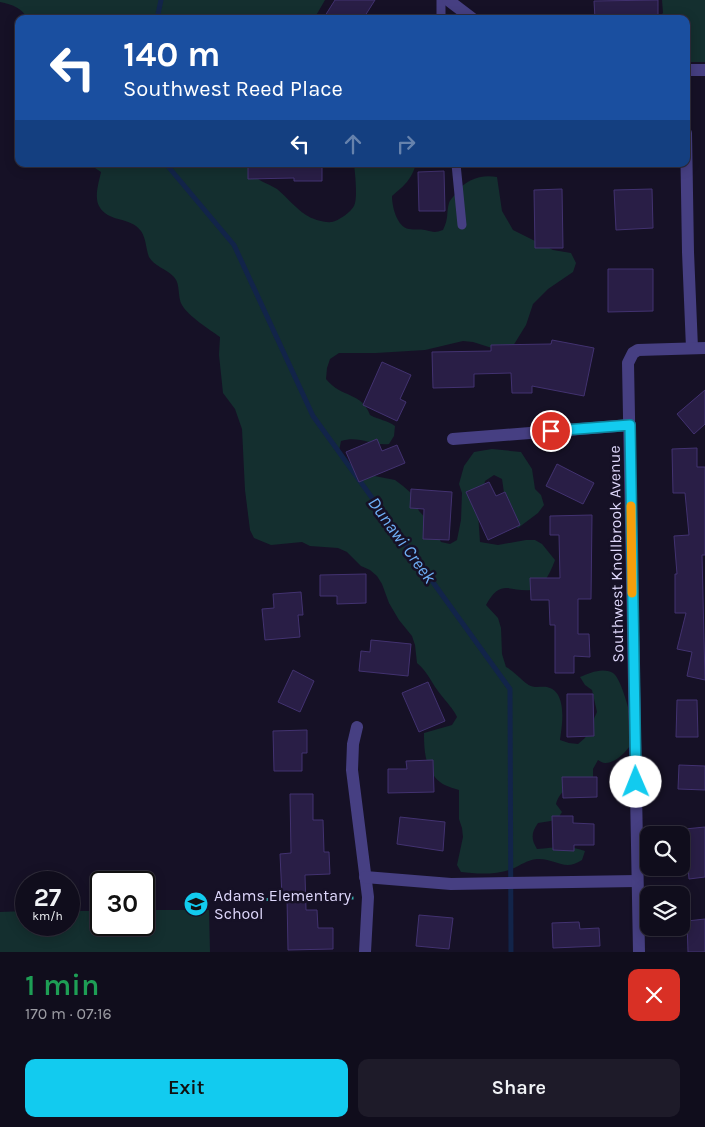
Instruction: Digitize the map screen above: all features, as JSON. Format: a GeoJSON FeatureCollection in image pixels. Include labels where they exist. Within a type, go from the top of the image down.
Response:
{"type":"FeatureCollection","features":[{"type":"Feature","properties":{"kind":"street"},"geometry":{"type":"LineString","coordinates":[[448,0],[468,15]]}},
{"type":"Feature","properties":{"kind":"street"},"geometry":{"type":"LineString","coordinates":[[690,70],[705,70]]}},
{"type":"Feature","properties":{"kind":"street","name":"Southwest Knollbrook Avenue"},"geometry":{"type":"LineString","coordinates":[[639,952],[628,363],[633,353],[638,350],[699,348],[688,252],[687,167]]}},
{"type":"Feature","properties":{"kind":"street"},"geometry":{"type":"LineString","coordinates":[[453,438],[630,425]]}},
{"type":"Feature","properties":{"kind":"street"},"geometry":{"type":"LineString","coordinates":[[357,727],[353,744],[352,770],[368,898],[365,952]]}},
{"type":"Feature","properties":{"kind":"street"},"geometry":{"type":"LineString","coordinates":[[365,877],[451,884],[637,880]]}},
{"type":"Feature","properties":{"kind":"lane"},"geometry":{"type":"LineString","coordinates":[[441,0],[441,15]]}},
{"type":"Feature","properties":{"kind":"lane"},"geometry":{"type":"LineString","coordinates":[[456,167],[462,225]]}},
{"type":"Feature","properties":{"kind":"path"},"geometry":{"type":"LineString","coordinates":[[234,900],[368,898]]}},
{"type":"Feature","properties":{"kind":"green space"},"geometry":{"type":"Polygon","coordinates":[[[0,0],[325,0],[316,15],[25,15],[19,9],[0,2],[0,0]]]}},
{"type":"Feature","properties":{"kind":"green space"},"geometry":{"type":"Polygon","coordinates":[[[662,0],[705,0],[705,62],[690,62],[690,15],[661,15],[663,13],[662,0]]]}},
{"type":"Feature","properties":{"kind":"green space"},"geometry":{"type":"Polygon","coordinates":[[[94,167],[252,167],[257,178],[277,189],[302,212],[315,219],[329,222],[341,218],[354,206],[356,192],[354,167],[415,167],[407,182],[392,196],[394,211],[401,225],[409,229],[434,232],[443,230],[450,202],[460,188],[469,181],[479,177],[497,177],[502,211],[513,230],[553,250],[571,253],[576,263],[573,272],[548,289],[533,304],[526,325],[513,346],[492,348],[463,341],[425,350],[339,353],[330,359],[326,379],[338,389],[362,402],[370,415],[395,426],[394,436],[389,444],[348,439],[341,441],[339,451],[351,467],[359,473],[395,480],[411,493],[419,511],[432,525],[441,542],[450,544],[457,540],[461,520],[462,493],[459,484],[464,466],[474,452],[492,449],[521,452],[532,469],[535,489],[541,495],[544,505],[538,513],[518,528],[508,512],[502,479],[494,475],[485,481],[478,513],[480,542],[498,545],[535,540],[542,544],[555,560],[549,574],[536,589],[501,589],[491,597],[486,605],[498,618],[501,628],[502,654],[506,667],[531,686],[547,687],[554,690],[561,702],[562,710],[560,740],[578,744],[585,738],[597,712],[592,690],[585,685],[580,677],[600,671],[613,673],[620,683],[634,735],[628,749],[614,761],[604,763],[598,760],[593,769],[593,779],[570,787],[562,793],[556,804],[562,812],[557,820],[538,823],[534,830],[533,839],[537,849],[561,847],[579,849],[585,851],[582,860],[565,865],[550,860],[537,859],[500,872],[480,874],[461,872],[457,865],[463,837],[459,819],[459,790],[442,783],[431,772],[426,759],[424,739],[424,733],[452,725],[457,717],[417,663],[412,636],[399,620],[389,603],[377,576],[361,566],[347,552],[338,548],[310,546],[302,542],[271,545],[254,538],[250,530],[245,490],[242,429],[235,409],[223,393],[219,355],[220,337],[189,314],[182,305],[175,279],[151,260],[141,231],[131,223],[108,215],[99,206],[97,189],[101,172],[94,167]]]}},
{"type":"Feature","properties":{"kind":"green space"},"geometry":{"type":"Polygon","coordinates":[[[155,910],[209,910],[210,952],[0,952],[0,912],[15,911],[15,936],[80,936],[80,911],[90,911],[90,936],[155,936],[155,910]]]}},
{"type":"Feature","properties":{"kind":"building"},"geometry":{"type":"Polygon","coordinates":[[[335,0],[375,0],[366,15],[326,15],[335,0]]]}},
{"type":"Feature","properties":{"kind":"building"},"geometry":{"type":"Polygon","coordinates":[[[658,0],[658,15],[595,15],[594,1],[658,0]]]}},
{"type":"Feature","properties":{"kind":"building"},"geometry":{"type":"Polygon","coordinates":[[[248,167],[322,167],[322,181],[294,181],[294,178],[248,179],[248,167]]]}},
{"type":"Feature","properties":{"kind":"building"},"geometry":{"type":"Polygon","coordinates":[[[444,171],[445,211],[419,211],[418,172],[444,171]]]}},
{"type":"Feature","properties":{"kind":"building"},"geometry":{"type":"Polygon","coordinates":[[[562,189],[563,248],[535,248],[534,190],[562,189]]]}},
{"type":"Feature","properties":{"kind":"building"},"geometry":{"type":"Polygon","coordinates":[[[652,189],[653,228],[616,230],[614,190],[652,189]]]}},
{"type":"Feature","properties":{"kind":"building"},"geometry":{"type":"Polygon","coordinates":[[[608,269],[653,269],[653,311],[608,312],[608,269]]]}},
{"type":"Feature","properties":{"kind":"building"},"geometry":{"type":"Polygon","coordinates":[[[552,340],[594,348],[584,396],[532,386],[532,393],[512,393],[511,373],[474,374],[474,387],[433,388],[432,352],[491,351],[491,345],[551,344],[552,340]]]}},
{"type":"Feature","properties":{"kind":"building"},"geometry":{"type":"Polygon","coordinates":[[[382,362],[411,375],[400,399],[406,402],[397,421],[363,405],[382,362]]]}},
{"type":"Feature","properties":{"kind":"building"},"geometry":{"type":"Polygon","coordinates":[[[705,390],[705,424],[694,434],[677,414],[705,390]]]}},
{"type":"Feature","properties":{"kind":"building"},"geometry":{"type":"Polygon","coordinates":[[[377,439],[382,451],[397,445],[405,463],[359,482],[346,452],[377,439]]]}},
{"type":"Feature","properties":{"kind":"building"},"geometry":{"type":"Polygon","coordinates":[[[697,448],[697,467],[705,467],[705,555],[702,555],[705,680],[687,676],[692,652],[677,649],[686,613],[675,613],[675,574],[677,574],[674,536],[689,535],[685,493],[673,493],[672,449],[697,448]]]}},
{"type":"Feature","properties":{"kind":"building"},"geometry":{"type":"Polygon","coordinates":[[[557,464],[594,483],[583,504],[546,486],[557,464]]]}},
{"type":"Feature","properties":{"kind":"building"},"geometry":{"type":"Polygon","coordinates":[[[489,482],[496,496],[505,492],[520,525],[488,540],[466,492],[489,482]]]}},
{"type":"Feature","properties":{"kind":"building"},"geometry":{"type":"Polygon","coordinates":[[[411,489],[452,492],[449,540],[423,539],[424,509],[410,508],[411,489]]]}},
{"type":"Feature","properties":{"kind":"building"},"geometry":{"type":"Polygon","coordinates":[[[592,515],[591,599],[578,599],[578,634],[589,634],[590,657],[574,656],[574,673],[555,673],[555,625],[550,625],[549,600],[531,600],[530,578],[560,578],[559,535],[550,535],[550,516],[592,515]]]}},
{"type":"Feature","properties":{"kind":"building"},"geometry":{"type":"Polygon","coordinates":[[[366,574],[366,603],[337,604],[337,596],[320,596],[320,575],[366,574]]]}},
{"type":"Feature","properties":{"kind":"building"},"geometry":{"type":"Polygon","coordinates":[[[301,592],[303,615],[298,615],[300,637],[265,640],[262,609],[274,608],[273,594],[301,592]]]}},
{"type":"Feature","properties":{"kind":"building"},"geometry":{"type":"Polygon","coordinates":[[[371,640],[411,644],[408,676],[359,671],[361,651],[370,652],[371,640]]]}},
{"type":"Feature","properties":{"kind":"building"},"geometry":{"type":"Polygon","coordinates":[[[293,670],[314,681],[300,712],[278,702],[293,670]]]}},
{"type":"Feature","properties":{"kind":"building"},"geometry":{"type":"Polygon","coordinates":[[[428,682],[445,721],[419,732],[402,693],[428,682]]]}},
{"type":"Feature","properties":{"kind":"building"},"geometry":{"type":"Polygon","coordinates":[[[567,694],[593,694],[594,736],[567,737],[567,694]]]}},
{"type":"Feature","properties":{"kind":"building"},"geometry":{"type":"Polygon","coordinates":[[[677,700],[697,700],[698,737],[676,737],[677,700]]]}},
{"type":"Feature","properties":{"kind":"building"},"geometry":{"type":"Polygon","coordinates":[[[307,730],[307,753],[302,753],[302,771],[274,771],[273,731],[307,730]]]}},
{"type":"Feature","properties":{"kind":"building"},"geometry":{"type":"Polygon","coordinates":[[[433,760],[434,792],[388,793],[388,769],[407,769],[406,761],[433,760]]]}},
{"type":"Feature","properties":{"kind":"building"},"geometry":{"type":"Polygon","coordinates":[[[679,765],[705,766],[705,790],[678,789],[679,765]]]}},
{"type":"Feature","properties":{"kind":"building"},"geometry":{"type":"Polygon","coordinates":[[[562,777],[597,777],[597,797],[563,798],[562,777]]]}},
{"type":"Feature","properties":{"kind":"building"},"geometry":{"type":"Polygon","coordinates":[[[290,794],[313,794],[313,820],[323,820],[324,852],[329,852],[330,874],[305,875],[306,910],[317,910],[318,928],[333,928],[333,949],[288,950],[287,897],[282,897],[280,854],[291,853],[290,794]]]}},
{"type":"Feature","properties":{"kind":"building"},"geometry":{"type":"Polygon","coordinates":[[[552,816],[573,816],[573,823],[594,824],[594,845],[574,845],[574,851],[553,850],[552,816]]]}},
{"type":"Feature","properties":{"kind":"building"},"geometry":{"type":"Polygon","coordinates":[[[400,817],[445,822],[443,851],[397,844],[400,817]]]}},
{"type":"Feature","properties":{"kind":"building"},"geometry":{"type":"Polygon","coordinates":[[[705,827],[705,877],[689,879],[690,828],[705,827]]]}},
{"type":"Feature","properties":{"kind":"building"},"geometry":{"type":"Polygon","coordinates":[[[419,915],[453,918],[449,949],[416,946],[419,915]]]}},
{"type":"Feature","properties":{"kind":"building"},"geometry":{"type":"Polygon","coordinates":[[[705,919],[705,952],[688,952],[687,936],[690,936],[690,921],[705,919]]]}},
{"type":"Feature","properties":{"kind":"building"},"geometry":{"type":"Polygon","coordinates":[[[579,922],[580,929],[599,928],[600,946],[553,948],[552,923],[579,922]]]}},
{"type":"Feature","properties":{"kind":"waterway","name":"Dunawi Creek"},"geometry":{"type":"LineString","coordinates":[[158,15],[161,0]]}},
{"type":"Feature","properties":{"kind":"waterway","name":"Dunawi Creek"},"geometry":{"type":"LineString","coordinates":[[169,167],[234,245],[313,416],[510,689],[511,952]]}},
{"type":"Feature","properties":{"kind":"slow traffic"},"geometry":{"type":"LineString","coordinates":[[631,506],[632,593]]}},
{"type":"Feature","properties":{"kind":"place","name":"Adams Elementary School"},"geometry":{"type":"Point","coordinates":[196,904]}},
{"type":"Feature","properties":{"kind":"route"},"geometry":{"type":"LineString","coordinates":[[551,431],[630,425],[636,782]]}}]}
